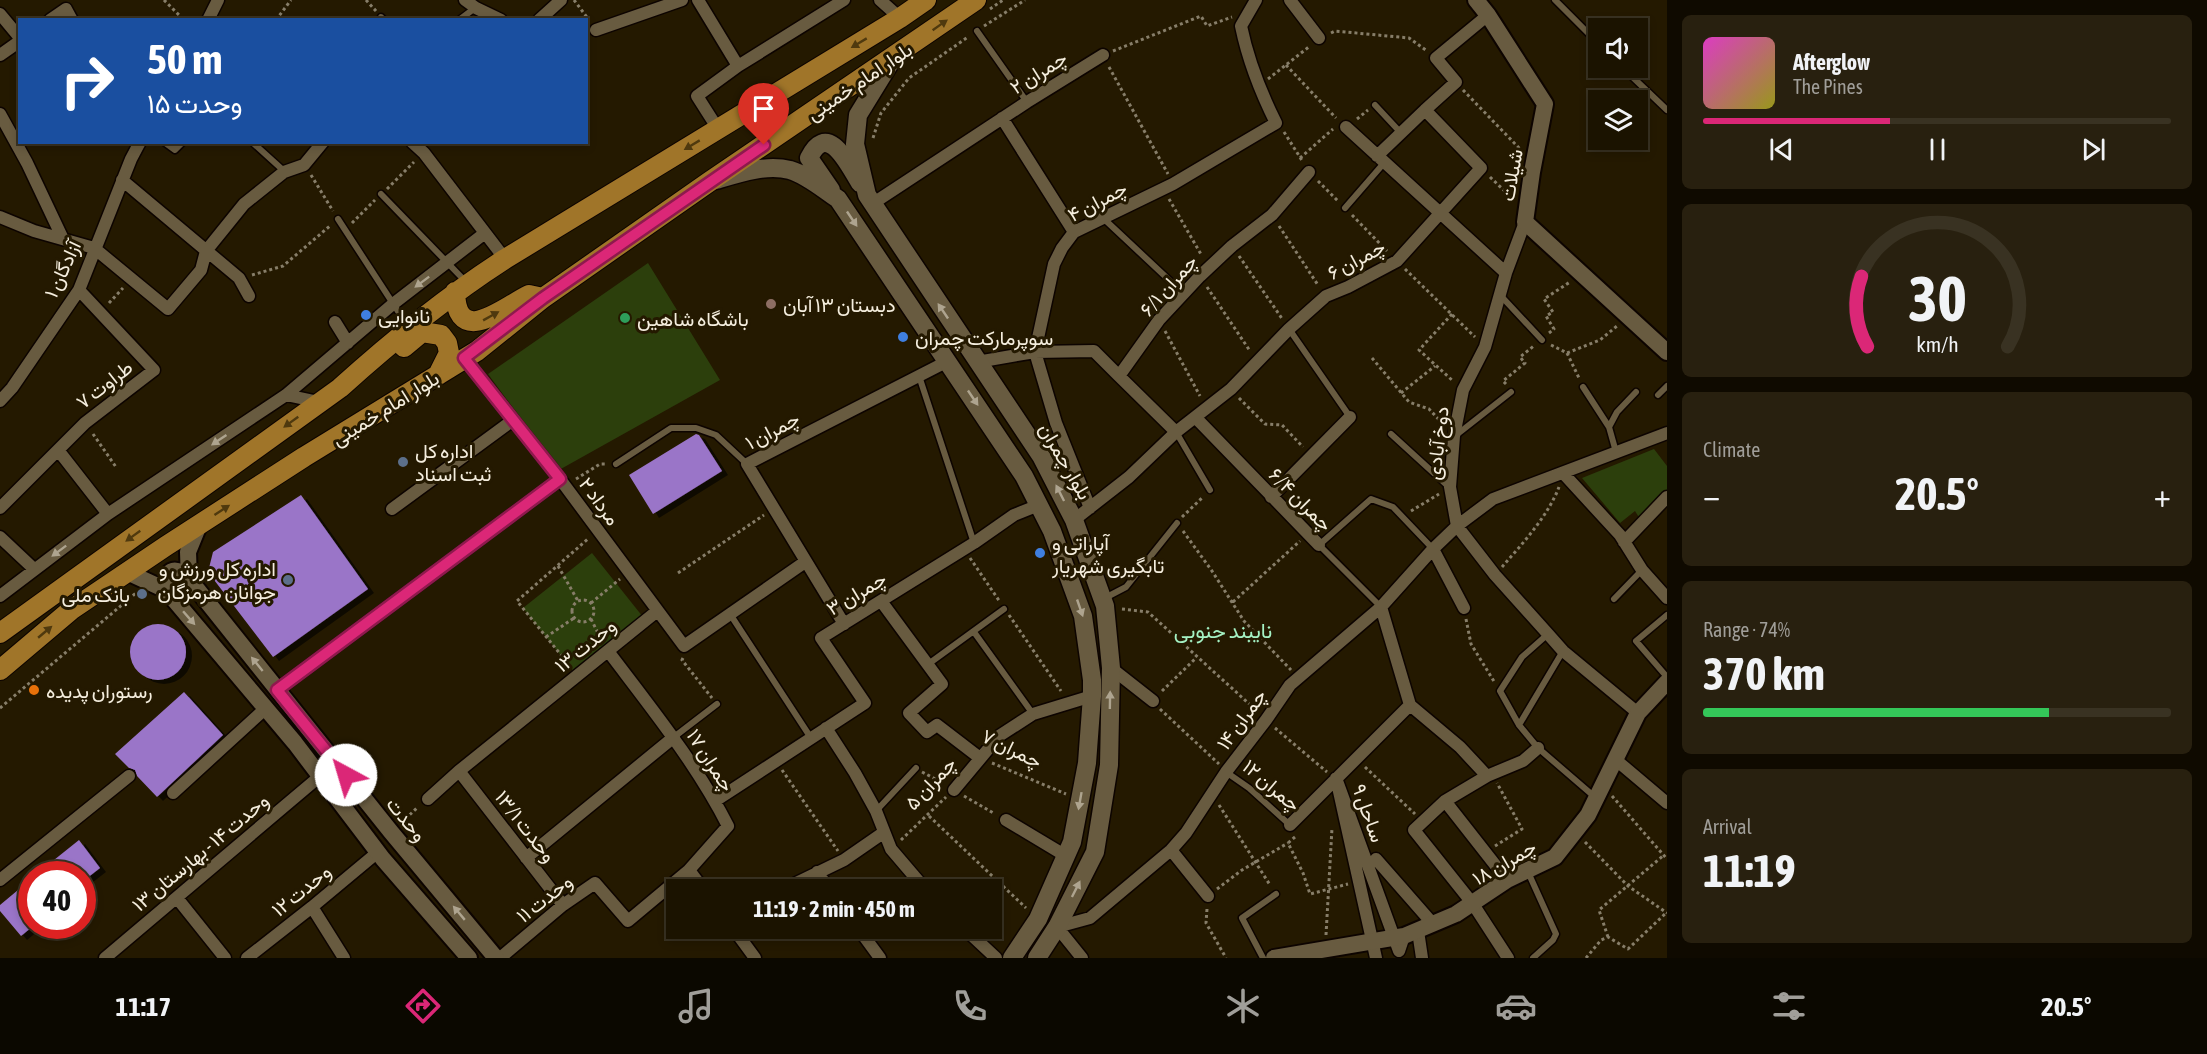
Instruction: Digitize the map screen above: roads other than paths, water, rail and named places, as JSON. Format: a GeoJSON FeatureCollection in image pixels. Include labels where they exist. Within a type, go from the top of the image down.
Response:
{"type":"FeatureCollection","features":[{"type":"Feature","properties":{"kind":"main road","name":"بلوار امام خمینی"},"geometry":{"type":"LineString","coordinates":[[0,633],[340,388],[409,328],[461,288],[926,0]]}},
{"type":"Feature","properties":{"kind":"main road","name":"بلوار امام خمینی"},"geometry":{"type":"LineString","coordinates":[[0,670],[71,610],[199,525],[464,358],[543,298],[976,0]]}},
{"type":"Feature","properties":{"kind":"main road","name":"بلوار چمران"},"geometry":{"type":"LineString","coordinates":[[893,58],[858,115],[855,144],[870,200],[1041,456],[1074,520],[1104,603],[1111,668],[1109,765],[1095,852],[1057,927],[1037,958]]}},
{"type":"Feature","properties":{"kind":"main road"},"geometry":{"type":"LineString","coordinates":[[870,200],[835,146],[828,143],[820,145],[813,151],[809,158],[1024,476],[1052,531],[1083,616],[1092,696],[1087,763],[1072,842],[1038,919],[1011,958]]}},
{"type":"Feature","properties":{"kind":"main road"},"geometry":{"type":"LineString","coordinates":[[709,182],[743,172],[766,169],[790,170],[838,199]]}},
{"type":"Feature","properties":{"kind":"main road"},"geometry":{"type":"LineString","coordinates":[[461,288],[455,305],[459,313],[471,322],[480,322],[489,318],[529,295],[543,298]]}},
{"type":"Feature","properties":{"kind":"main road"},"geometry":{"type":"LineString","coordinates":[[340,388],[393,356],[422,332],[441,335],[447,343],[449,353],[438,375]]}},
{"type":"Feature","properties":{"kind":"main road"},"geometry":{"type":"LineString","coordinates":[[1052,531],[1074,520]]}},
{"type":"Feature","properties":{"kind":"street"},"geometry":{"type":"LineString","coordinates":[[69,14],[76,0]]}},
{"type":"Feature","properties":{"kind":"street"},"geometry":{"type":"LineString","coordinates":[[212,18],[218,0]]}},
{"type":"Feature","properties":{"kind":"street"},"geometry":{"type":"LineString","coordinates":[[541,18],[561,0]]}},
{"type":"Feature","properties":{"kind":"street"},"geometry":{"type":"LineString","coordinates":[[596,30],[682,0]]}},
{"type":"Feature","properties":{"kind":"street"},"geometry":{"type":"LineString","coordinates":[[698,0],[738,66]]}},
{"type":"Feature","properties":{"kind":"street"},"geometry":{"type":"LineString","coordinates":[[717,129],[698,96],[738,66],[844,0]]}},
{"type":"Feature","properties":{"kind":"street"},"geometry":{"type":"LineString","coordinates":[[880,0],[900,18]]}},
{"type":"Feature","properties":{"kind":"street"},"geometry":{"type":"LineString","coordinates":[[1290,0],[1319,38]]}},
{"type":"Feature","properties":{"kind":"street","name":"شیلات"},"geometry":{"type":"LineString","coordinates":[[1476,0],[1545,104],[1533,163],[1526,216],[1581,274],[1667,352]]}},
{"type":"Feature","properties":{"kind":"street"},"geometry":{"type":"LineString","coordinates":[[470,4],[497,18]]}},
{"type":"Feature","properties":{"kind":"street","name":"چمران ۴"},"geometry":{"type":"LineString","coordinates":[[1090,508],[1056,423],[1035,352],[1054,264],[1074,232],[1168,186],[1276,123],[1246,53],[1241,26],[1253,5]]}},
{"type":"Feature","properties":{"kind":"street"},"geometry":{"type":"LineString","coordinates":[[0,14],[18,36]]}},
{"type":"Feature","properties":{"kind":"street"},"geometry":{"type":"LineString","coordinates":[[1381,159],[1401,133],[1456,82],[1436,58],[1488,15]]}},
{"type":"Feature","properties":{"kind":"street"},"geometry":{"type":"LineString","coordinates":[[0,55],[18,41]]}},
{"type":"Feature","properties":{"kind":"street","name":"چمران ۲"},"geometry":{"type":"LineString","coordinates":[[870,200],[1103,55]]}},
{"type":"Feature","properties":{"kind":"street","name":"چمران ۶"},"geometry":{"type":"LineString","coordinates":[[1074,520],[1129,477],[1176,432],[1231,389],[1289,329],[1326,296],[1397,261],[1481,168],[1425,110]]}},
{"type":"Feature","properties":{"kind":"street"},"geometry":{"type":"LineString","coordinates":[[0,114],[41,190],[63,239]]}},
{"type":"Feature","properties":{"kind":"street"},"geometry":{"type":"LineString","coordinates":[[1002,118],[1074,232]]}},
{"type":"Feature","properties":{"kind":"street"},"geometry":{"type":"LineString","coordinates":[[1346,128],[1506,273]]}},
{"type":"Feature","properties":{"kind":"street","name":"آزادگان ۱"},"geometry":{"type":"LineString","coordinates":[[0,401],[12,388],[79,290],[94,248],[139,144]]}},
{"type":"Feature","properties":{"kind":"street"},"geometry":{"type":"LineString","coordinates":[[0,217],[34,231],[94,248],[168,309],[201,270],[206,251],[244,204],[284,172],[304,165],[321,144]]}},
{"type":"Feature","properties":{"kind":"street"},"geometry":{"type":"LineString","coordinates":[[418,144],[505,259]]}},
{"type":"Feature","properties":{"kind":"street","name":"چمران ۶/۱"},"geometry":{"type":"LineString","coordinates":[[1119,376],[1159,320],[1183,294],[1232,246],[1272,215],[1309,172]]}},
{"type":"Feature","properties":{"kind":"street"},"geometry":{"type":"LineString","coordinates":[[122,180],[239,278],[249,296]]}},
{"type":"Feature","properties":{"kind":"street","name":"دوخ آبادی"},"geometry":{"type":"LineString","coordinates":[[1526,216],[1506,273],[1485,347],[1463,390],[1454,436],[1450,487],[1457,526],[1495,575],[1563,651],[1638,713]]}},
{"type":"Feature","properties":{"kind":"street"},"geometry":{"type":"LineString","coordinates":[[0,596],[108,514],[286,395],[393,304],[485,233]]}},
{"type":"Feature","properties":{"kind":"street","name":"طراوت ۷"},"geometry":{"type":"LineString","coordinates":[[0,508],[85,423],[154,370],[79,290]]}},
{"type":"Feature","properties":{"kind":"street"},"geometry":{"type":"LineString","coordinates":[[335,322],[348,344]]}},
{"type":"Feature","properties":{"kind":"street"},"geometry":{"type":"LineString","coordinates":[[978,362],[1035,352],[1094,351],[1176,432]]}},
{"type":"Feature","properties":{"kind":"street","name":"مرداد ۲"},"geometry":{"type":"LineString","coordinates":[[464,358],[560,479],[656,612]]}},
{"type":"Feature","properties":{"kind":"street","name":"چمران ۱"},"geometry":{"type":"LineString","coordinates":[[843,624],[747,464],[948,361]]}},
{"type":"Feature","properties":{"kind":"street"},"geometry":{"type":"LineString","coordinates":[[286,395],[319,402]]}},
{"type":"Feature","properties":{"kind":"street"},"geometry":{"type":"LineString","coordinates":[[1271,497],[1350,417]]}},
{"type":"Feature","properties":{"kind":"street","name":"چمران ۶/۴"},"geometry":{"type":"LineString","coordinates":[[1196,418],[1319,544]]}},
{"type":"Feature","properties":{"kind":"street"},"geometry":{"type":"LineString","coordinates":[[392,509],[513,420]]}},
{"type":"Feature","properties":{"kind":"street","name":"چمران ۱۴"},"geometry":{"type":"LineString","coordinates":[[1057,927],[1090,918],[1171,850],[1186,833],[1226,772],[1290,685],[1381,607],[1457,526],[1493,499],[1665,437]]}},
{"type":"Feature","properties":{"kind":"street"},"geometry":{"type":"LineString","coordinates":[[58,450],[108,514]]}},
{"type":"Feature","properties":{"kind":"street"},"geometry":{"type":"LineString","coordinates":[[1563,473],[1620,535],[1642,570],[1667,598]]}},
{"type":"Feature","properties":{"kind":"street"},"geometry":{"type":"LineString","coordinates":[[277,690],[560,479]]}},
{"type":"Feature","properties":{"kind":"street"},"geometry":{"type":"LineString","coordinates":[[1624,542],[1667,497]]}},
{"type":"Feature","properties":{"kind":"street","name":"چمران ۳"},"geometry":{"type":"LineString","coordinates":[[715,801],[865,703],[821,638],[969,546],[1014,515],[1039,506]]}},
{"type":"Feature","properties":{"kind":"street"},"geometry":{"type":"LineString","coordinates":[[189,579],[188,552],[199,525]]}},
{"type":"Feature","properties":{"kind":"street"},"geometry":{"type":"LineString","coordinates":[[0,537],[34,569]]}},
{"type":"Feature","properties":{"kind":"street"},"geometry":{"type":"LineString","coordinates":[[1433,549],[1464,608]]}},
{"type":"Feature","properties":{"kind":"street"},"geometry":{"type":"LineString","coordinates":[[656,612],[684,646],[805,562]]}},
{"type":"Feature","properties":{"kind":"street"},"geometry":{"type":"LineString","coordinates":[[127,572],[166,590],[266,708],[378,852],[469,958]]}},
{"type":"Feature","properties":{"kind":"street"},"geometry":{"type":"LineString","coordinates":[[166,590],[167,575],[172,572],[182,572],[189,579]]}},
{"type":"Feature","properties":{"kind":"street","name":"وحدت"},"geometry":{"type":"LineString","coordinates":[[189,579],[391,832],[498,958]]}},
{"type":"Feature","properties":{"kind":"street","name":"چمران ۷"},"geometry":{"type":"LineString","coordinates":[[881,601],[942,684],[909,713],[927,732],[937,725],[980,758]]}},
{"type":"Feature","properties":{"kind":"street"},"geometry":{"type":"LineString","coordinates":[[1381,607],[1410,705],[1490,775]]}},
{"type":"Feature","properties":{"kind":"street","name":"وحدت ۱۳"},"geometry":{"type":"LineString","coordinates":[[428,799],[459,771],[656,612]]}},
{"type":"Feature","properties":{"kind":"street","name":"چمران ۱۷"},"geometry":{"type":"LineString","coordinates":[[608,651],[674,736],[728,826],[689,870]]}},
{"type":"Feature","properties":{"kind":"street"},"geometry":{"type":"LineString","coordinates":[[1111,668],[1153,701]]}},
{"type":"Feature","properties":{"kind":"street","name":"چمران ۱۸"},"geometry":{"type":"LineString","coordinates":[[1274,958],[1418,930],[1473,904],[1507,880],[1555,857],[1575,832],[1600,792],[1638,713],[1667,679]]}},
{"type":"Feature","properties":{"kind":"street","name":"چمران ۵"},"geometry":{"type":"LineString","coordinates":[[954,790],[999,736],[1033,714],[1092,696]]}},
{"type":"Feature","properties":{"kind":"street"},"geometry":{"type":"LineString","coordinates":[[1290,825],[1410,705]]}},
{"type":"Feature","properties":{"kind":"street"},"geometry":{"type":"LineString","coordinates":[[173,794],[266,708]]}},
{"type":"Feature","properties":{"kind":"street"},"geometry":{"type":"LineString","coordinates":[[826,728],[876,811],[891,849],[917,879]]}},
{"type":"Feature","properties":{"kind":"street"},"geometry":{"type":"LineString","coordinates":[[526,858],[674,736]]}},
{"type":"Feature","properties":{"kind":"street"},"geometry":{"type":"LineString","coordinates":[[1508,958],[1473,904],[1414,830],[1445,801],[1490,775],[1523,760],[1538,748]]}},
{"type":"Feature","properties":{"kind":"street"},"geometry":{"type":"LineString","coordinates":[[1616,760],[1667,803]]}},
{"type":"Feature","properties":{"kind":"street","name":"وحدت ۱۳/۱"},"geometry":{"type":"LineString","coordinates":[[459,771],[563,905]]}},
{"type":"Feature","properties":{"kind":"street"},"geometry":{"type":"LineString","coordinates":[[0,880],[129,776]]}},
{"type":"Feature","properties":{"kind":"street","name":"وحدت ۱۴ - بهارستان ۱۳"},"geometry":{"type":"LineString","coordinates":[[105,958],[319,777]]}},
{"type":"Feature","properties":{"kind":"street","name":"ساحل ۹"},"geometry":{"type":"LineString","coordinates":[[1336,778],[1399,951],[1418,930]]}},
{"type":"Feature","properties":{"kind":"street","name":"ساحل ۹"},"geometry":{"type":"LineString","coordinates":[[1336,778],[1376,958]]}},
{"type":"Feature","properties":{"kind":"street"},"geometry":{"type":"LineString","coordinates":[[1445,801],[1507,880]]}},
{"type":"Feature","properties":{"kind":"street"},"geometry":{"type":"LineString","coordinates":[[1006,820],[1066,856]]}},
{"type":"Feature","properties":{"kind":"street"},"geometry":{"type":"LineString","coordinates":[[803,879],[844,860],[883,833]]}},
{"type":"Feature","properties":{"kind":"street"},"geometry":{"type":"LineString","coordinates":[[1171,850],[1208,896]]}},
{"type":"Feature","properties":{"kind":"street","name":"وحدت ۱۲"},"geometry":{"type":"LineString","coordinates":[[254,956],[378,852]]}},
{"type":"Feature","properties":{"kind":"street"},"geometry":{"type":"LineString","coordinates":[[1376,859],[1418,930],[1422,958]]}},
{"type":"Feature","properties":{"kind":"street"},"geometry":{"type":"LineString","coordinates":[[689,870],[696,879]]}},
{"type":"Feature","properties":{"kind":"street","name":"وحدت ۱۱"},"geometry":{"type":"LineString","coordinates":[[498,958],[563,905],[596,883],[628,921],[689,870]]}},
{"type":"Feature","properties":{"kind":"street"},"geometry":{"type":"LineString","coordinates":[[817,872],[822,879]]}},
{"type":"Feature","properties":{"kind":"street"},"geometry":{"type":"LineString","coordinates":[[177,898],[225,958]]}},
{"type":"Feature","properties":{"kind":"street"},"geometry":{"type":"LineString","coordinates":[[312,907],[344,958]]}},
{"type":"Feature","properties":{"kind":"street"},"geometry":{"type":"LineString","coordinates":[[1057,927],[1082,958]]}},
{"type":"Feature","properties":{"kind":"street"},"geometry":{"type":"LineString","coordinates":[[741,939],[755,958]]}},
{"type":"Feature","properties":{"kind":"street"},"geometry":{"type":"LineString","coordinates":[[866,939],[880,958]]}},
{"type":"Feature","properties":{"kind":"street"},"geometry":{"type":"LineString","coordinates":[[976,939],[996,958]]}},
{"type":"Feature","properties":{"kind":"lane"},"geometry":{"type":"LineString","coordinates":[[1555,0],[1588,33]]}},
{"type":"Feature","properties":{"kind":"lane"},"geometry":{"type":"LineString","coordinates":[[460,18],[470,4]]}},
{"type":"Feature","properties":{"kind":"lane"},"geometry":{"type":"LineString","coordinates":[[977,31],[1026,102]]}},
{"type":"Feature","properties":{"kind":"lane"},"geometry":{"type":"LineString","coordinates":[[1633,78],[1667,110]]}},
{"type":"Feature","properties":{"kind":"lane"},"geometry":{"type":"LineString","coordinates":[[1375,105],[1401,133]]}},
{"type":"Feature","properties":{"kind":"lane"},"geometry":{"type":"LineString","coordinates":[[167,144],[175,150],[181,144]]}},
{"type":"Feature","properties":{"kind":"lane"},"geometry":{"type":"LineString","coordinates":[[254,144],[284,172]]}},
{"type":"Feature","properties":{"kind":"lane"},"geometry":{"type":"LineString","coordinates":[[1345,208],[1381,159]]}},
{"type":"Feature","properties":{"kind":"lane"},"geometry":{"type":"LineString","coordinates":[[381,194],[447,263],[461,288]]}},
{"type":"Feature","properties":{"kind":"lane"},"geometry":{"type":"LineString","coordinates":[[1103,218],[1183,294]]}},
{"type":"Feature","properties":{"kind":"lane"},"geometry":{"type":"LineString","coordinates":[[338,219],[409,328]]}},
{"type":"Feature","properties":{"kind":"lane"},"geometry":{"type":"LineString","coordinates":[[1501,296],[1542,340]]}},
{"type":"Feature","properties":{"kind":"lane"},"geometry":{"type":"LineString","coordinates":[[1289,329],[1350,417]]}},
{"type":"Feature","properties":{"kind":"lane"},"geometry":{"type":"LineString","coordinates":[[919,376],[969,546]]}},
{"type":"Feature","properties":{"kind":"lane"},"geometry":{"type":"LineString","coordinates":[[1658,395],[1667,386]]}},
{"type":"Feature","properties":{"kind":"lane"},"geometry":{"type":"LineString","coordinates":[[1583,387],[1609,427],[1616,453]]}},
{"type":"Feature","properties":{"kind":"lane"},"geometry":{"type":"LineString","coordinates":[[1454,436],[1511,392]]}},
{"type":"Feature","properties":{"kind":"lane"},"geometry":{"type":"LineString","coordinates":[[1609,427],[1617,412],[1636,392]]}},
{"type":"Feature","properties":{"kind":"lane"},"geometry":{"type":"LineString","coordinates":[[616,464],[671,428],[696,428],[716,435],[747,464]]}},
{"type":"Feature","properties":{"kind":"lane"},"geometry":{"type":"LineString","coordinates":[[1176,432],[1210,490]]}},
{"type":"Feature","properties":{"kind":"lane"},"geometry":{"type":"LineString","coordinates":[[1391,434],[1450,487]]}},
{"type":"Feature","properties":{"kind":"lane"},"geometry":{"type":"LineString","coordinates":[[1319,544],[1371,499],[1393,507],[1433,549]]}},
{"type":"Feature","properties":{"kind":"lane"},"geometry":{"type":"LineString","coordinates":[[1104,603],[1126,587],[1176,523]]}},
{"type":"Feature","properties":{"kind":"lane","name":"چمران ۶/۴"},"geometry":{"type":"LineString","coordinates":[[1319,544],[1381,607]]}},
{"type":"Feature","properties":{"kind":"lane"},"geometry":{"type":"LineString","coordinates":[[1614,599],[1642,570]]}},
{"type":"Feature","properties":{"kind":"lane"},"geometry":{"type":"LineString","coordinates":[[927,665],[1004,609]]}},
{"type":"Feature","properties":{"kind":"lane"},"geometry":{"type":"LineString","coordinates":[[730,614],[811,738]]}},
{"type":"Feature","properties":{"kind":"lane"},"geometry":{"type":"LineString","coordinates":[[1667,615],[1636,641],[1667,679]]}},
{"type":"Feature","properties":{"kind":"lane"},"geometry":{"type":"LineString","coordinates":[[974,632],[1033,714]]}},
{"type":"Feature","properties":{"kind":"lane"},"geometry":{"type":"LineString","coordinates":[[1548,634],[1522,657],[1500,691],[1519,725],[1538,748],[1600,792]]}},
{"type":"Feature","properties":{"kind":"lane"},"geometry":{"type":"LineString","coordinates":[[1519,725],[1563,651]]}},
{"type":"Feature","properties":{"kind":"lane"},"geometry":{"type":"LineString","coordinates":[[674,736],[717,704]]}},
{"type":"Feature","properties":{"kind":"lane"},"geometry":{"type":"LineString","coordinates":[[876,811],[916,768]]}},
{"type":"Feature","properties":{"kind":"lane","name":"چمران ۱۲"},"geometry":{"type":"LineString","coordinates":[[1226,772],[1250,788],[1290,825]]}},
{"type":"Feature","properties":{"kind":"lane"},"geometry":{"type":"LineString","coordinates":[[1528,871],[1556,934],[1553,940],[1533,958]]}},
{"type":"Feature","properties":{"kind":"lane"},"geometry":{"type":"LineString","coordinates":[[1263,958],[1242,918],[1276,894]]}},
{"type":"Feature","properties":{"kind":"place","name":"دبستان ۱۳ آبان"},"geometry":{"type":"Point","coordinates":[771,304]}},
{"type":"Feature","properties":{"kind":"place","name":"نانوایی"},"geometry":{"type":"Point","coordinates":[366,315]}},
{"type":"Feature","properties":{"kind":"place","name":"باشگاه شاهین"},"geometry":{"type":"Point","coordinates":[625,318]}},
{"type":"Feature","properties":{"kind":"place","name":"سوپرمارکت چمران"},"geometry":{"type":"Point","coordinates":[903,337]}},
{"type":"Feature","properties":{"kind":"place","name":"اداره کل ثبت اسناد"},"geometry":{"type":"Point","coordinates":[403,462]}},
{"type":"Feature","properties":{"kind":"place","name":"آپاراتی و تابگیری شهریار"},"geometry":{"type":"Point","coordinates":[1040,553]}},
{"type":"Feature","properties":{"kind":"place","name":"اداره کل ورزش و جوانان هرمزگان"},"geometry":{"type":"Point","coordinates":[288,580]}},
{"type":"Feature","properties":{"kind":"place","name":"بانک ملی"},"geometry":{"type":"Point","coordinates":[142,594]}},
{"type":"Feature","properties":{"kind":"place","name":"رستوران پدیده"},"geometry":{"type":"Point","coordinates":[34,690]}},
{"type":"Feature","properties":{"kind":"district","name":"نایبند جنوبی"},"geometry":{"type":"Point","coordinates":[1223,630]}}]}
